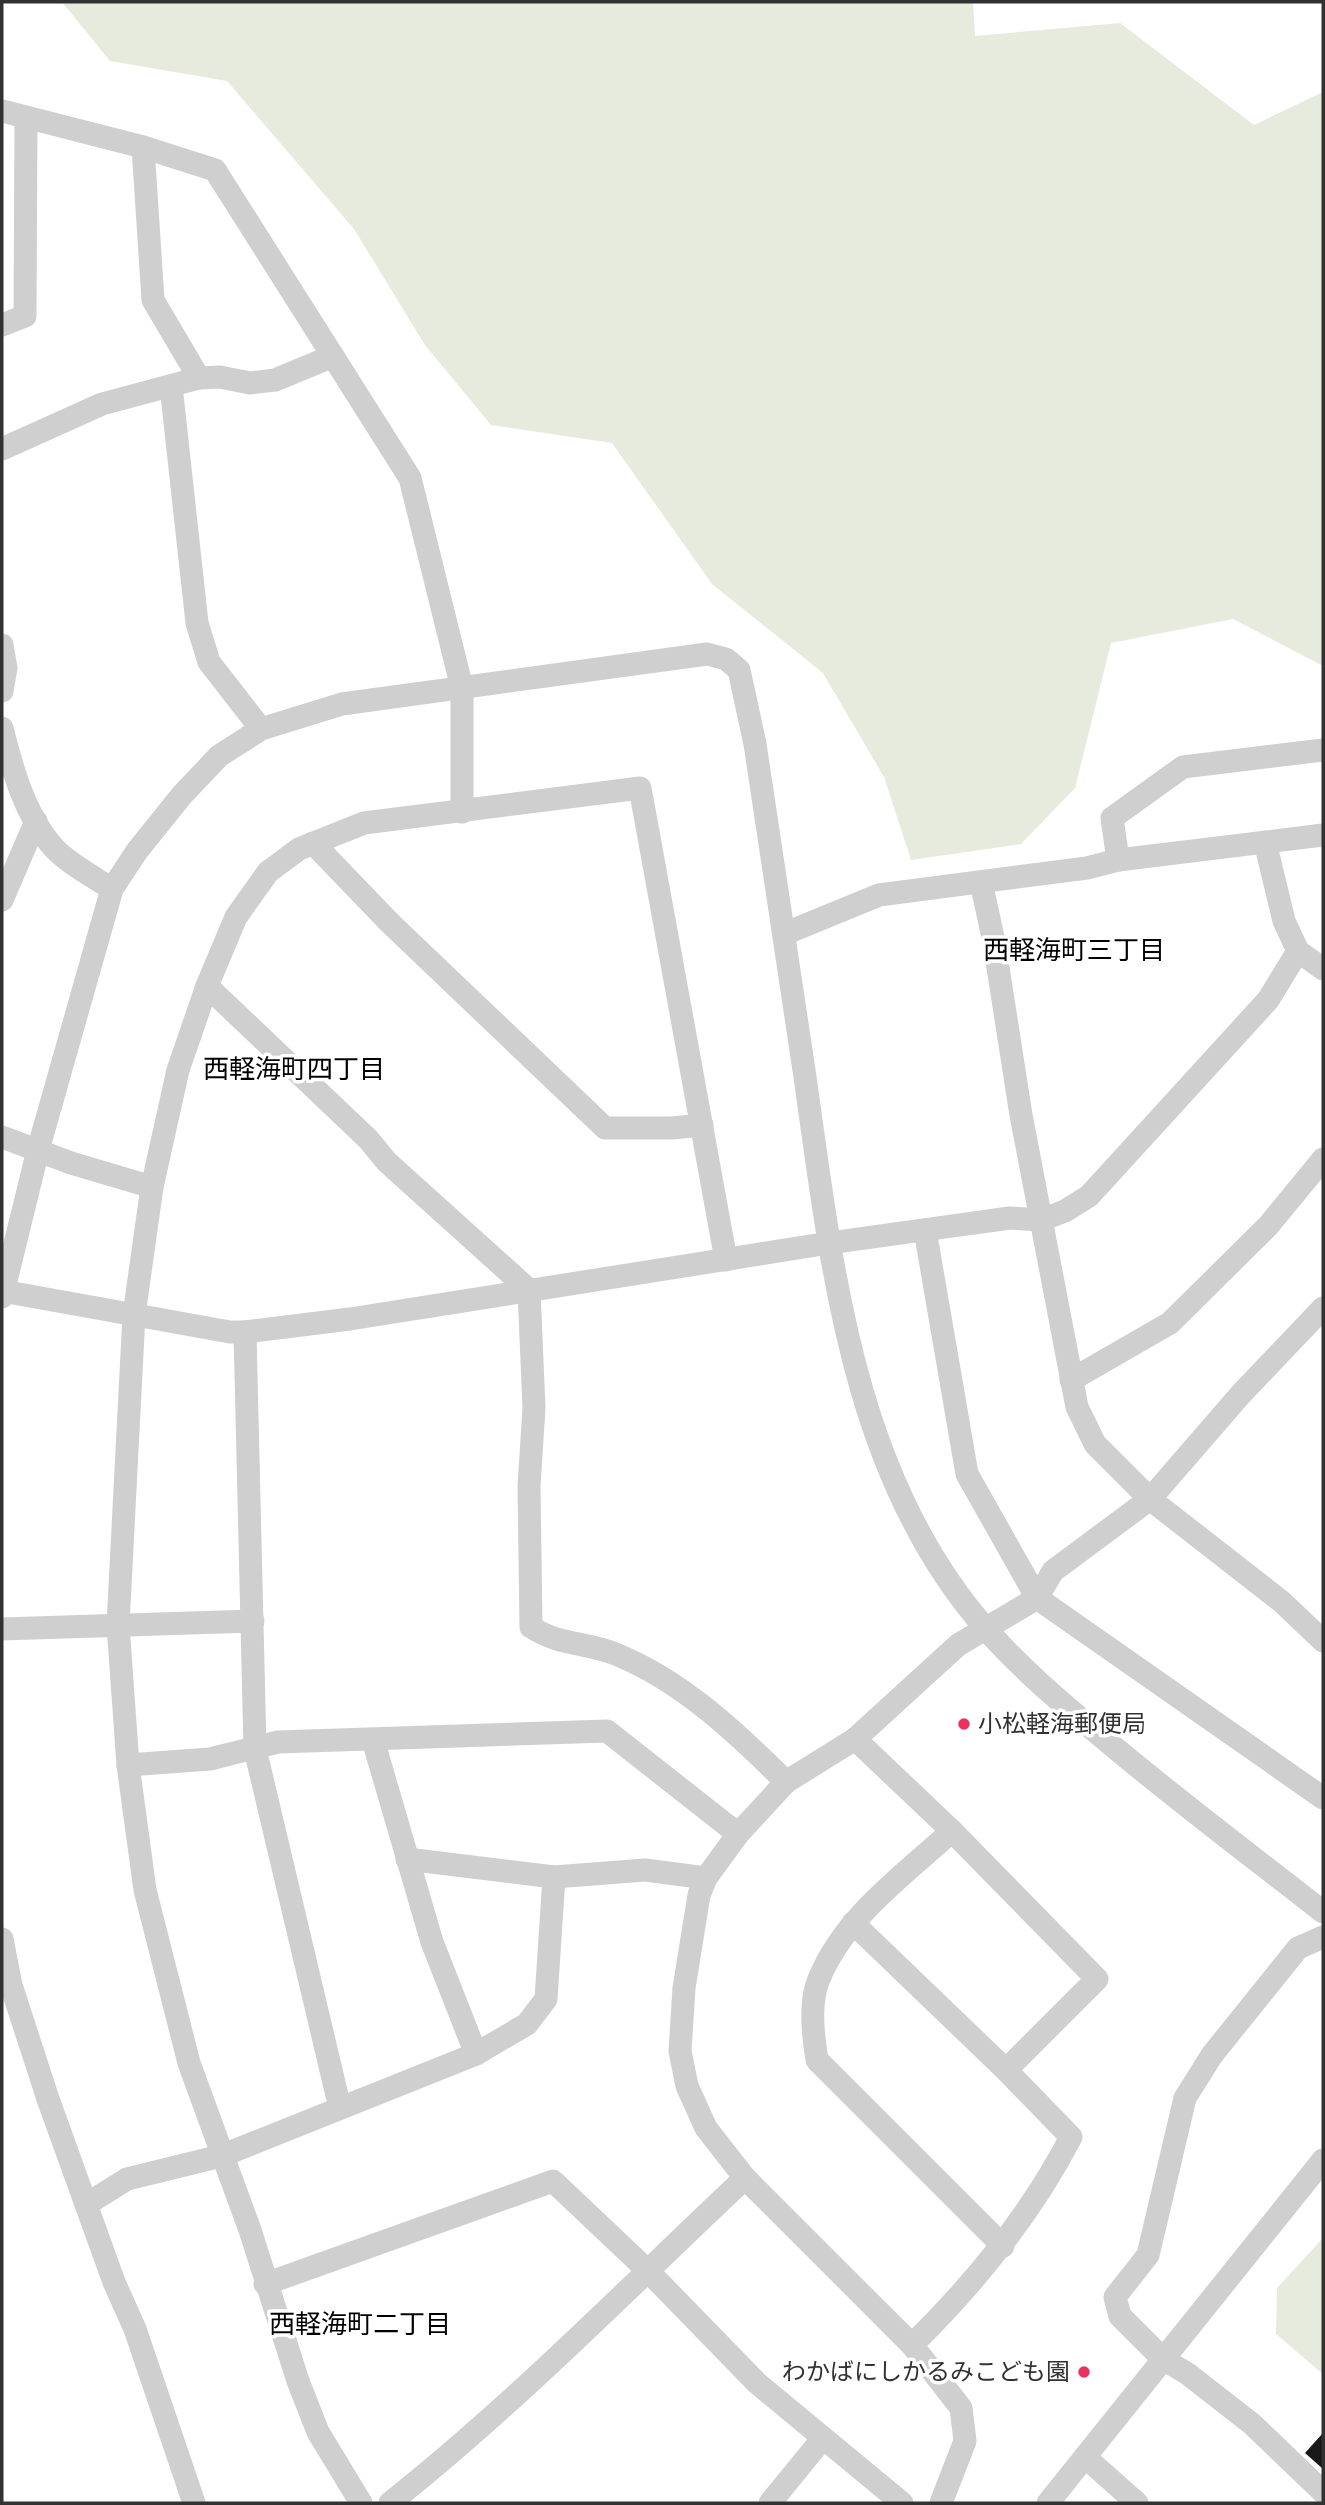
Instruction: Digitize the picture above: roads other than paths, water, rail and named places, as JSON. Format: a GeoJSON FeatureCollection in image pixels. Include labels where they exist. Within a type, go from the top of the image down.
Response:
{"type":"FeatureCollection","features":[{"type":"Feature","properties":{"kind":"street"},"geometry":{"type":"LineString","coordinates":[[2,111],[26,120],[143,147],[215,170],[410,478],[462,688],[461,812]]}},
{"type":"Feature","properties":{"kind":"street"},"geometry":{"type":"LineString","coordinates":[[2,325],[24,316],[26,120]]}},
{"type":"Feature","properties":{"kind":"street"},"geometry":{"type":"LineString","coordinates":[[143,147],[153,300],[199,378]]}},
{"type":"Feature","properties":{"kind":"street"},"geometry":{"type":"LineString","coordinates":[[2,449],[102,404],[199,378],[220,377],[250,383],[275,380],[333,356]]}},
{"type":"Feature","properties":{"kind":"street"},"geometry":{"type":"LineString","coordinates":[[171,386],[197,623],[209,662],[261,729]]}},
{"type":"Feature","properties":{"kind":"street"},"geometry":{"type":"LineString","coordinates":[[2,645],[3,675]]}},
{"type":"Feature","properties":{"kind":"street"},"geometry":{"type":"LineString","coordinates":[[2,1297],[38,1150],[113,889],[137,851],[181,795],[219,756],[261,729],[342,704],[707,654],[726,659],[739,670],[755,744],[829,1243],[858,1380],[893,1480],[944,1572],[985,1628],[1037,1682],[1140,1769],[1323,1912]]}},
{"type":"Feature","properties":{"kind":"street"},"geometry":{"type":"LineString","coordinates":[[2,727],[12,769],[36,821],[55,849],[113,889]]}},
{"type":"Feature","properties":{"kind":"street"},"geometry":{"type":"LineString","coordinates":[[1118,860],[1112,818],[1182,767],[1323,750]]}},
{"type":"Feature","properties":{"kind":"street"},"geometry":{"type":"LineString","coordinates":[[361,2503],[318,2432],[265,2284],[250,2230],[189,2063],[145,1889],[128,1765],[118,1625],[134,1315],[152,1187],[178,1070],[207,986],[236,917],[268,872],[299,849],[364,823],[640,788],[726,1260]]}},
{"type":"Feature","properties":{"kind":"street"},"geometry":{"type":"LineString","coordinates":[[2,900],[36,821]]}},
{"type":"Feature","properties":{"kind":"street"},"geometry":{"type":"LineString","coordinates":[[784,934],[879,895],[1087,868],[1118,860],[1323,835]]}},
{"type":"Feature","properties":{"kind":"street"},"geometry":{"type":"LineString","coordinates":[[1265,842],[1284,920],[1298,951],[1323,969]]}},
{"type":"Feature","properties":{"kind":"street"},"geometry":{"type":"LineString","coordinates":[[313,843],[390,923],[605,1128],[702,1125]]}},
{"type":"Feature","properties":{"kind":"street"},"geometry":{"type":"LineString","coordinates":[[981,882],[1077,1407],[1095,1444],[1150,1499],[1282,1602],[1323,1641]]}},
{"type":"Feature","properties":{"kind":"street"},"geometry":{"type":"LineString","coordinates":[[2,1291],[230,1332],[245,1332],[350,1319],[829,1243],[1010,1218],[1041,1220],[1065,1212],[1089,1196],[1268,1000],[1298,951]]}},
{"type":"Feature","properties":{"kind":"street"},"geometry":{"type":"LineString","coordinates":[[207,986],[368,1139],[387,1162],[529,1290],[534,1408],[529,1486],[531,1627],[549,1639],[617,1654],[680,1688],[749,1745],[786,1782]]}},
{"type":"Feature","properties":{"kind":"street"},"geometry":{"type":"LineString","coordinates":[[2,1137],[152,1187]]}},
{"type":"Feature","properties":{"kind":"street"},"geometry":{"type":"LineString","coordinates":[[1072,1380],[1170,1323],[1268,1226],[1323,1160]]}},
{"type":"Feature","properties":{"kind":"street"},"geometry":{"type":"LineString","coordinates":[[925,1230],[967,1474],[1037,1598],[1323,1798]]}},
{"type":"Feature","properties":{"kind":"street"},"geometry":{"type":"LineString","coordinates":[[941,2503],[965,2441],[961,2408],[912,2345],[745,2178],[706,2128],[687,2086],[680,2051],[684,1988],[699,1895],[706,1878],[738,1833],[786,1782],[855,1739],[958,1645],[1037,1598],[1053,1570],[1150,1499],[1241,1394],[1323,1308]]}},
{"type":"Feature","properties":{"kind":"street"},"geometry":{"type":"LineString","coordinates":[[245,1332],[255,1749],[340,2108]]}},
{"type":"Feature","properties":{"kind":"street"},"geometry":{"type":"LineString","coordinates":[[2,1629],[253,1621]]}},
{"type":"Feature","properties":{"kind":"street"},"geometry":{"type":"LineString","coordinates":[[128,1765],[210,1759],[278,1742],[607,1731],[738,1833]]}},
{"type":"Feature","properties":{"kind":"street"},"geometry":{"type":"LineString","coordinates":[[855,1739],[952,1831],[1097,1979],[1006,2070]]}},
{"type":"Feature","properties":{"kind":"street"},"geometry":{"type":"LineString","coordinates":[[373,1740],[432,1942],[477,2054]]}},
{"type":"Feature","properties":{"kind":"street"},"geometry":{"type":"LineString","coordinates":[[952,1831],[853,1923],[818,1980],[813,2039],[817,2060],[1003,2246]]}},
{"type":"Feature","properties":{"kind":"street"},"geometry":{"type":"LineString","coordinates":[[407,1859],[554,1877],[645,1870],[706,1878]]}},
{"type":"Feature","properties":{"kind":"street"},"geometry":{"type":"LineString","coordinates":[[87,2204],[127,2179],[221,2156],[477,2054],[527,2024],[546,1999],[554,1877]]}},
{"type":"Feature","properties":{"kind":"street"},"geometry":{"type":"LineString","coordinates":[[853,1923],[1006,2070],[1070,2137],[1056,2165],[1003,2246],[960,2298],[912,2345]]}},
{"type":"Feature","properties":{"kind":"street"},"geometry":{"type":"LineString","coordinates":[[1323,1937],[1298,1948],[1212,2055],[1185,2098],[1148,2255],[1115,2297],[1120,2316],[1163,2359],[1188,2374],[1252,2424],[1323,2492]]}},
{"type":"Feature","properties":{"kind":"street"},"geometry":{"type":"LineString","coordinates":[[2,1939],[11,1984],[87,2204],[135,2329],[194,2503]]}},
{"type":"Feature","properties":{"kind":"street"},"geometry":{"type":"LineString","coordinates":[[1048,2503],[1323,2160]]}},
{"type":"Feature","properties":{"kind":"street"},"geometry":{"type":"LineString","coordinates":[[390,2503],[445,2460],[547,2368],[745,2178]]}},
{"type":"Feature","properties":{"kind":"street"},"geometry":{"type":"LineString","coordinates":[[265,2284],[553,2181],[647,2270],[757,2383],[902,2503]]}},
{"type":"Feature","properties":{"kind":"street"},"geometry":{"type":"LineString","coordinates":[[770,2503],[823,2438]]}},
{"type":"Feature","properties":{"kind":"street"},"geometry":{"type":"LineString","coordinates":[[1085,2457],[1137,2503]]}},
{"type":"Feature","properties":{"kind":"place","name":"小松軽海郵便局"},"geometry":{"type":"Point","coordinates":[964,1724]}},
{"type":"Feature","properties":{"kind":"place","name":"わかばにしかるみこども園"},"geometry":{"type":"Point","coordinates":[1084,2372]}},
{"type":"Feature","properties":{"kind":"district","name":"西軽海町三丁目"},"geometry":{"type":"Point","coordinates":[1074,950]}},
{"type":"Feature","properties":{"kind":"district","name":"西軽海町四丁目"},"geometry":{"type":"Point","coordinates":[294,1069]}},
{"type":"Feature","properties":{"kind":"district","name":"西軽海町二丁目"},"geometry":{"type":"Point","coordinates":[360,2324]}}]}
